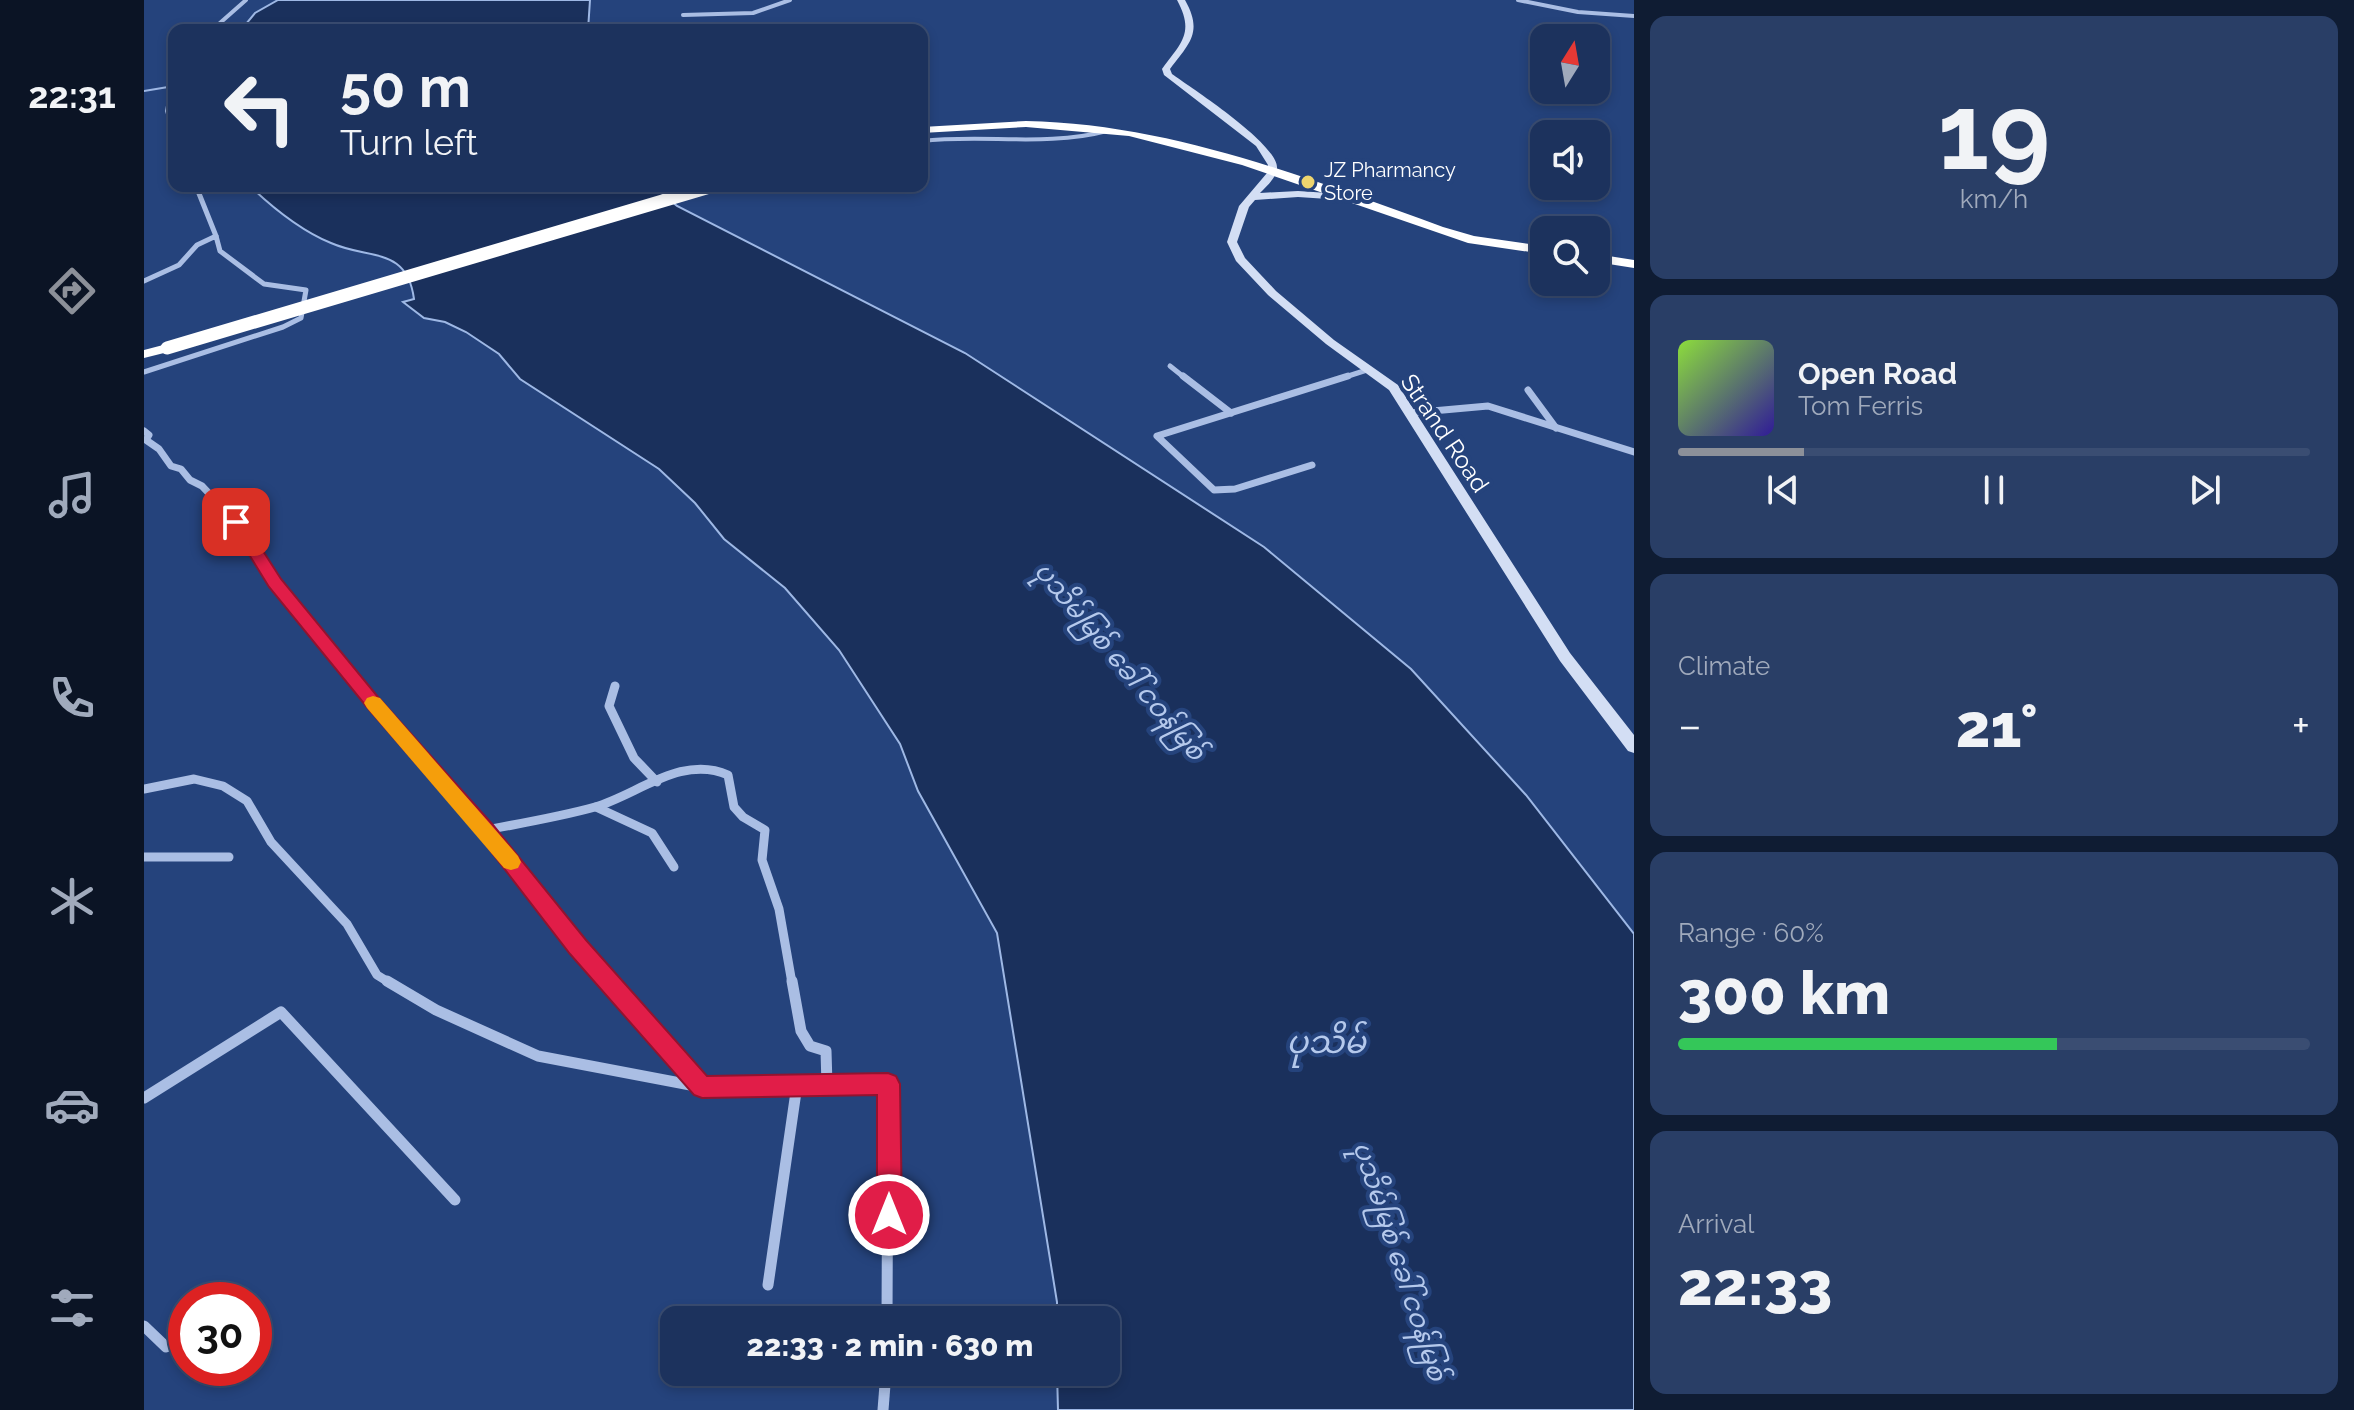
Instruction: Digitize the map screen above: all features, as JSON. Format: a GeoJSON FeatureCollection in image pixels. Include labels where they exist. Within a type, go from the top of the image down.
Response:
{"type":"FeatureCollection","features":[{"type":"Feature","properties":{"kind":"highway"},"geometry":{"type":"LineString","coordinates":[[928,129],[978,125],[1078,127],[1107,131],[1187,147],[1462,237],[1530,248]]}},
{"type":"Feature","properties":{"kind":"highway"},"geometry":{"type":"LineString","coordinates":[[144,354],[693,192]]}},
{"type":"Feature","properties":{"kind":"highway"},"geometry":{"type":"LineString","coordinates":[[1610,260],[1634,264]]}},
{"type":"Feature","properties":{"kind":"main road"},"geometry":{"type":"LineString","coordinates":[[1182,0],[1192,19],[1191,36],[1166,69],[1168,75],[1260,144],[1273,165],[1272,173]]}},
{"type":"Feature","properties":{"kind":"main road","name":"Strand Road"},"geometry":{"type":"LineString","coordinates":[[1272,173],[1244,206],[1232,242],[1240,259],[1296,314],[1394,388],[1565,657],[1632,742]]}},
{"type":"Feature","properties":{"kind":"main road"},"geometry":{"type":"LineString","coordinates":[[1251,197],[1298,194],[1343,197]]}},
{"type":"Feature","properties":{"kind":"street"},"geometry":{"type":"LineString","coordinates":[[219,24],[246,0]]}},
{"type":"Feature","properties":{"kind":"street"},"geometry":{"type":"LineString","coordinates":[[683,15],[756,13],[779,8],[790,0]]}},
{"type":"Feature","properties":{"kind":"street"},"geometry":{"type":"LineString","coordinates":[[1518,0],[1578,12],[1634,16]]}},
{"type":"Feature","properties":{"kind":"street"},"geometry":{"type":"LineString","coordinates":[[928,140],[960,136],[1016,141],[1086,136],[1107,131]]}},
{"type":"Feature","properties":{"kind":"street"},"geometry":{"type":"LineString","coordinates":[[144,372],[244,341],[301,318],[306,290],[264,284],[220,251],[198,192]]}},
{"type":"Feature","properties":{"kind":"street"},"geometry":{"type":"LineString","coordinates":[[144,281],[179,265],[197,245],[216,236]]}},
{"type":"Feature","properties":{"kind":"street"},"geometry":{"type":"LineString","coordinates":[[1170,366],[1231,413]]}},
{"type":"Feature","properties":{"kind":"street"},"geometry":{"type":"LineString","coordinates":[[1312,465],[1235,489],[1214,490],[1157,436],[1370,369]]}},
{"type":"Feature","properties":{"kind":"street"},"geometry":{"type":"LineString","coordinates":[[1528,390],[1557,429]]}},
{"type":"Feature","properties":{"kind":"street"},"geometry":{"type":"LineString","coordinates":[[1410,413],[1488,406],[1634,452]]}},
{"type":"Feature","properties":{"kind":"street"},"geometry":{"type":"LineString","coordinates":[[144,431],[149,435],[146,440],[159,449],[171,466],[181,469],[190,480],[202,486],[236,522],[275,583],[372,701],[486,830],[578,947],[702,1087]]}},
{"type":"Feature","properties":{"kind":"street"},"geometry":{"type":"LineString","coordinates":[[615,686],[609,706],[634,757],[648,777],[657,782]]}},
{"type":"Feature","properties":{"kind":"street"},"geometry":{"type":"LineString","coordinates":[[486,830],[596,807],[692,769],[728,775],[730,798],[737,813],[763,826],[762,860],[779,909],[801,1031],[805,1042],[826,1051],[827,1085]]}},
{"type":"Feature","properties":{"kind":"street"},"geometry":{"type":"LineString","coordinates":[[144,789],[194,779],[223,786],[247,801],[271,842],[347,924],[377,975],[436,1010],[538,1056],[702,1087],[888,1084],[887,1306]]}},
{"type":"Feature","properties":{"kind":"street"},"geometry":{"type":"LineString","coordinates":[[596,807],[656,834],[665,843],[674,867]]}},
{"type":"Feature","properties":{"kind":"street"},"geometry":{"type":"LineString","coordinates":[[144,857],[229,857]]}},
{"type":"Feature","properties":{"kind":"street"},"geometry":{"type":"LineString","coordinates":[[144,1098],[281,1012],[455,1200]]}},
{"type":"Feature","properties":{"kind":"street"},"geometry":{"type":"LineString","coordinates":[[768,1285],[797,1085]]}},
{"type":"Feature","properties":{"kind":"street"},"geometry":{"type":"LineString","coordinates":[[144,1326],[166,1347]]}},
{"type":"Feature","properties":{"kind":"street"},"geometry":{"type":"LineString","coordinates":[[883,1410],[885,1386]]}},
{"type":"Feature","properties":{"kind":"water"},"geometry":{"type":"Polygon","coordinates":[[[278,0],[590,0],[588,24],[246,24],[255,13],[278,0]]]}},
{"type":"Feature","properties":{"kind":"water","name":"ပုသိမ်"},"geometry":{"type":"Polygon","coordinates":[[[257,192],[660,192],[677,206],[965,353],[1264,547],[1411,669],[1526,795],[1634,934],[1634,1410],[1058,1410],[1057,1386],[1120,1386],[1120,1306],[1057,1306],[997,933],[918,791],[900,744],[839,650],[785,588],[724,539],[695,503],[659,469],[520,379],[499,354],[466,332],[445,322],[424,318],[403,302],[414,299],[410,282],[395,262],[320,238],[288,218],[257,192]]]}},
{"type":"Feature","properties":{"kind":"waterway"},"geometry":{"type":"LineString","coordinates":[[144,91],[168,87]]}},
{"type":"Feature","properties":{"kind":"slow traffic"},"geometry":{"type":"LineString","coordinates":[[373,703],[511,862]]}},
{"type":"Feature","properties":{"kind":"place","name":"JZ Pharmancy Store"},"geometry":{"type":"Point","coordinates":[1308,182]}},
{"type":"Feature","properties":{"kind":"route"},"geometry":{"type":"LineString","coordinates":[[236,522],[275,583],[372,701],[486,830],[578,947],[702,1087],[888,1084],[889,1215]]}},
{"type":"Feature","properties":{"kind":"water label","name":"ပုသိမ်မြစ် ခေါ် ငဝန်မြစ်"},"geometry":{"type":"Point","coordinates":[1120,661]}},
{"type":"Feature","properties":{"kind":"water label","name":"ပုသိမ်မြစ် ခေါ် ငဝန်မြစ်"},"geometry":{"type":"Point","coordinates":[1400,1261]}}]}
